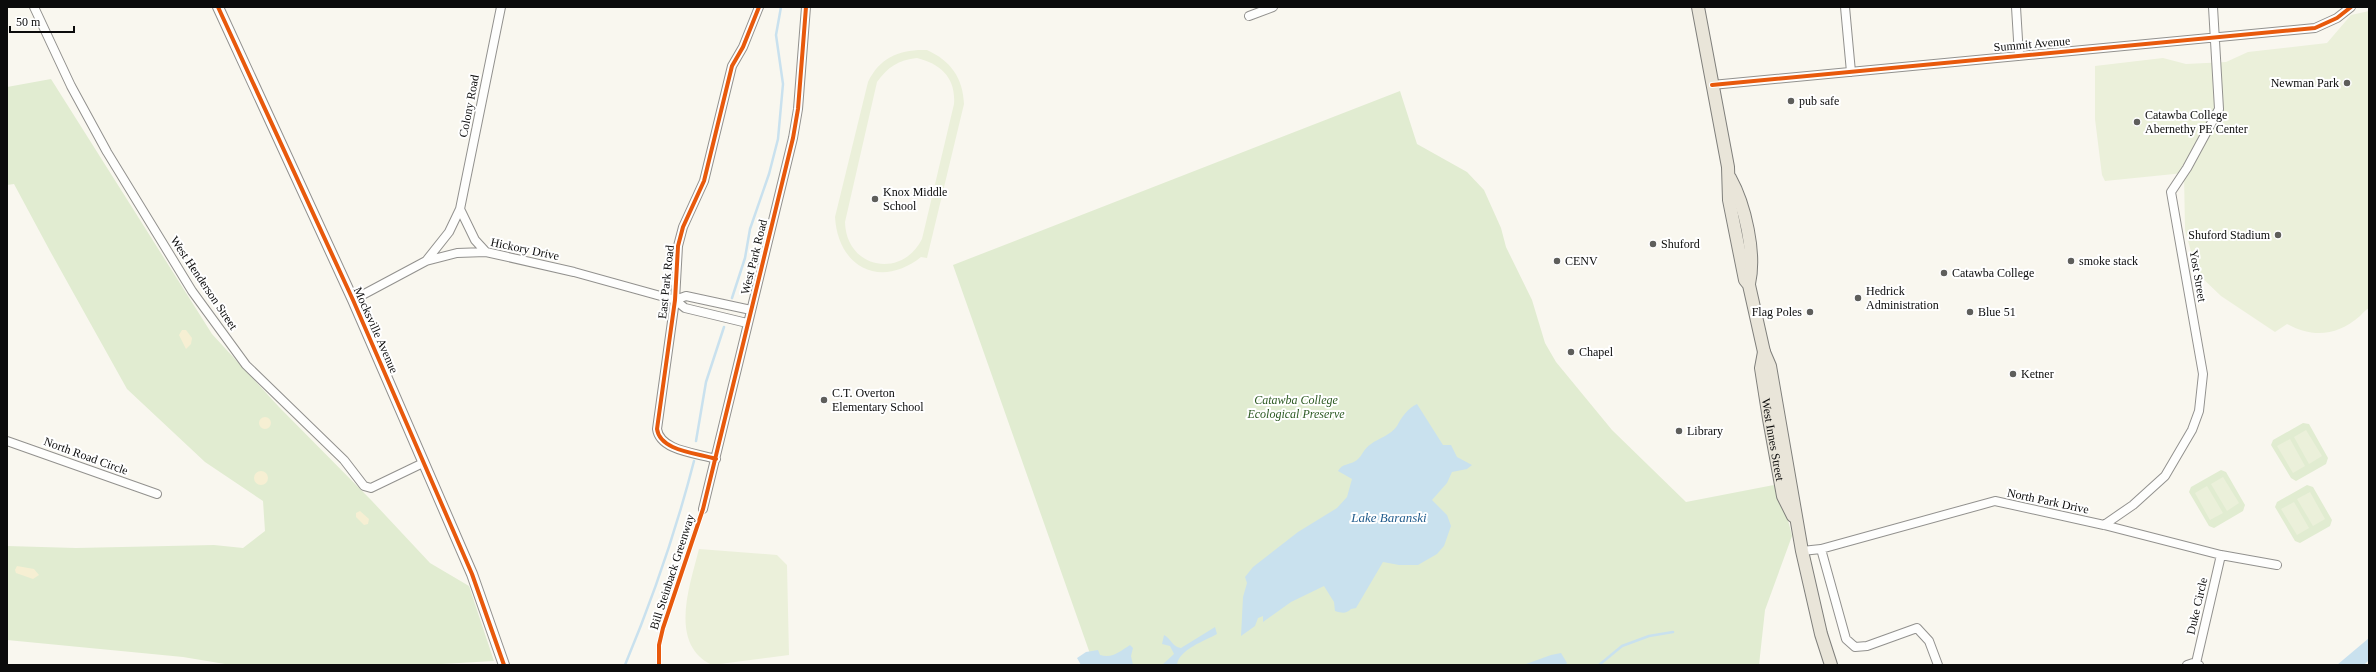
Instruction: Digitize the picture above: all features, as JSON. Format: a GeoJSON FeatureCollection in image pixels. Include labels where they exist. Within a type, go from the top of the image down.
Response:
{"type":"FeatureCollection","features":[{"type":"Feature","properties":{"kind":"main road","name":"West Innes Street"},"geometry":{"type":"LineString","coordinates":[[1698,7],[1728,175],[1729,200],[1745,280],[1749,285],[1764,352],[1761,368],[1783,496],[1798,524],[1802,551],[1821,634],[1830,665]]}},
{"type":"Feature","properties":{"kind":"street","name":"West Henderson Street"},"geometry":{"type":"LineString","coordinates":[[34,7],[71,86],[107,152],[192,291],[246,365],[344,460],[364,486],[370,488],[423,463]]}},
{"type":"Feature","properties":{"kind":"street","name":"Mocksville Avenue"},"geometry":{"type":"LineString","coordinates":[[218,7],[353,300],[480,592],[504,665]]}},
{"type":"Feature","properties":{"kind":"street","name":"Colony Road"},"geometry":{"type":"LineString","coordinates":[[426,261],[449,232],[460,209],[501,7]]}},
{"type":"Feature","properties":{"kind":"street","name":"East Park Road"},"geometry":{"type":"LineString","coordinates":[[716,458],[667,445],[658,434],[675,300],[678,246],[683,227],[704,181],[732,66],[743,46],[759,7]]}},
{"type":"Feature","properties":{"kind":"street","name":"West Park Road"},"geometry":{"type":"LineString","coordinates":[[703,508],[793,138],[798,109],[806,7]]}},
{"type":"Feature","properties":{"kind":"street"},"geometry":{"type":"LineString","coordinates":[[1249,16],[1273,7]]}},
{"type":"Feature","properties":{"kind":"street"},"geometry":{"type":"LineString","coordinates":[[1845,7],[1851,72]]}},
{"type":"Feature","properties":{"kind":"street"},"geometry":{"type":"LineString","coordinates":[[2016,7],[2019,56]]}},
{"type":"Feature","properties":{"kind":"street","name":"Yost Street"},"geometry":{"type":"LineString","coordinates":[[2104,525],[2133,505],[2165,476],[2192,430],[2199,411],[2203,374],[2171,192],[2187,168],[2219,109],[2213,7]]}},
{"type":"Feature","properties":{"kind":"street","name":"Summit Avenue"},"geometry":{"type":"LineString","coordinates":[[1712,85],[2315,28],[2337,18],[2350,8]]}},
{"type":"Feature","properties":{"kind":"street"},"geometry":{"type":"LineString","coordinates":[[460,209],[475,240],[486,252]]}},
{"type":"Feature","properties":{"kind":"street","name":"Hickory Drive"},"geometry":{"type":"LineString","coordinates":[[353,300],[426,261],[458,253],[486,252],[574,272],[675,300],[685,308],[748,323]]}},
{"type":"Feature","properties":{"kind":"street","name":"Hickory Drive"},"geometry":{"type":"LineString","coordinates":[[675,300],[686,296],[751,310]]}},
{"type":"Feature","properties":{"kind":"street","name":"North Road Circle"},"geometry":{"type":"LineString","coordinates":[[7,441],[157,494]]}},
{"type":"Feature","properties":{"kind":"street","name":"North Park Drive"},"geometry":{"type":"LineString","coordinates":[[1802,551],[1822,549],[1996,501],[2104,525],[2221,555],[2277,565]]}},
{"type":"Feature","properties":{"kind":"street"},"geometry":{"type":"LineString","coordinates":[[1822,549],[1846,639],[1855,647],[1867,646],[1917,628],[1929,641],[1938,665]]}},
{"type":"Feature","properties":{"kind":"street","name":"Duke Circle"},"geometry":{"type":"LineString","coordinates":[[2197,664],[2221,555]]}},
{"type":"Feature","properties":{"kind":"street"},"geometry":{"type":"LineString","coordinates":[[2187,665],[2197,664]]}},
{"type":"Feature","properties":{"kind":"green space"},"geometry":{"type":"Polygon","coordinates":[[[2369,11],[2369,308],[2351,323],[2334,331],[2315,333],[2287,324],[2275,332],[2221,296],[2197,273],[2185,230],[2184,173],[2105,181],[2102,175],[2095,119],[2095,66],[2163,58],[2186,64],[2226,62],[2248,52],[2327,43],[2351,15],[2369,11]]]}},
{"type":"Feature","properties":{"kind":"green space"},"geometry":{"type":"Polygon","coordinates":[[[917,50],[927,50],[943,59],[949,65],[958,78],[964,104],[927,258],[921,257],[906,267],[891,271],[877,272],[864,268],[853,261],[844,249],[838,235],[835,217],[868,82],[878,66],[892,56],[917,50]],[[917,58],[904,60],[889,68],[877,82],[845,222],[848,238],[854,250],[864,258],[876,263],[889,264],[901,260],[913,252],[922,239],[954,104],[954,95],[950,80],[940,68],[917,58]]]}},
{"type":"Feature","properties":{"kind":"green space"},"geometry":{"type":"Polygon","coordinates":[[[51,79],[212,334],[279,407],[372,501],[430,563],[469,586],[494,661],[424,665],[231,665],[183,657],[7,640],[7,546],[76,548],[214,545],[243,548],[265,531],[263,501],[205,462],[127,389],[14,184],[7,185],[7,87],[51,79]]]}},
{"type":"Feature","properties":{"kind":"green space","name":"Catawba College Ecological Preserve"},"geometry":{"type":"Polygon","coordinates":[[[1400,91],[1417,144],[1467,172],[1484,190],[1501,228],[1506,247],[1532,300],[1545,343],[1556,362],[1612,430],[1686,502],[1779,484],[1792,536],[1765,610],[1759,665],[1094,665],[953,265],[1400,91]]]}},
{"type":"Feature","properties":{"kind":"green space"},"geometry":{"type":"Polygon","coordinates":[[[2303,423],[2309,424],[2328,458],[2326,464],[2296,481],[2291,478],[2271,445],[2273,440],[2303,423]]]}},
{"type":"Feature","properties":{"kind":"green space"},"geometry":{"type":"Polygon","coordinates":[[[2306,430],[2322,456],[2309,464],[2294,437],[2306,430]]]}},
{"type":"Feature","properties":{"kind":"green space"},"geometry":{"type":"Polygon","coordinates":[[[2290,439],[2305,466],[2293,473],[2277,446],[2290,439]]]}},
{"type":"Feature","properties":{"kind":"green space"},"geometry":{"type":"Polygon","coordinates":[[[2221,470],[2226,472],[2245,505],[2243,511],[2214,528],[2209,526],[2189,492],[2191,487],[2221,470]]]}},
{"type":"Feature","properties":{"kind":"green space"},"geometry":{"type":"Polygon","coordinates":[[[2223,477],[2239,503],[2227,511],[2211,484],[2223,477]]]}},
{"type":"Feature","properties":{"kind":"green space"},"geometry":{"type":"Polygon","coordinates":[[[2307,485],[2313,487],[2332,520],[2330,526],[2300,543],[2295,541],[2275,507],[2277,502],[2307,485]]]}},
{"type":"Feature","properties":{"kind":"green space"},"geometry":{"type":"Polygon","coordinates":[[[2207,486],[2223,513],[2210,520],[2195,493],[2207,486]]]}},
{"type":"Feature","properties":{"kind":"green space"},"geometry":{"type":"Polygon","coordinates":[[[2310,492],[2325,519],[2313,526],[2297,499],[2310,492]]]}},
{"type":"Feature","properties":{"kind":"green space"},"geometry":{"type":"Polygon","coordinates":[[[2294,502],[2309,528],[2297,535],[2281,509],[2294,502]]]}},
{"type":"Feature","properties":{"kind":"green space"},"geometry":{"type":"Polygon","coordinates":[[[699,549],[777,555],[787,565],[789,655],[712,665],[698,655],[690,643],[686,629],[686,613],[691,579],[699,549]]]}},
{"type":"Feature","properties":{"kind":"sand"},"geometry":{"type":"Polygon","coordinates":[[[182,330],[186,330],[192,338],[191,344],[186,349],[179,335],[182,330]]]}},
{"type":"Feature","properties":{"kind":"sand"},"geometry":{"type":"Polygon","coordinates":[[[263,417],[267,417],[271,423],[267,429],[263,429],[259,425],[259,421],[263,417]]]}},
{"type":"Feature","properties":{"kind":"sand"},"geometry":{"type":"Polygon","coordinates":[[[261,471],[266,473],[268,478],[266,483],[261,485],[256,483],[254,478],[256,473],[261,471]]]}},
{"type":"Feature","properties":{"kind":"sand"},"geometry":{"type":"Polygon","coordinates":[[[360,511],[369,519],[368,524],[364,525],[356,517],[356,513],[360,511]]]}},
{"type":"Feature","properties":{"kind":"sand"},"geometry":{"type":"Polygon","coordinates":[[[17,566],[34,569],[39,575],[33,579],[16,573],[15,570],[17,566]]]}},
{"type":"Feature","properties":{"kind":"water","name":"Lake Baranski"},"geometry":{"type":"Polygon","coordinates":[[[1417,404],[1443,445],[1451,445],[1457,457],[1472,465],[1467,469],[1452,472],[1447,483],[1432,500],[1447,515],[1451,526],[1444,546],[1437,554],[1418,565],[1399,565],[1383,562],[1356,608],[1347,612],[1344,613],[1335,611],[1334,602],[1324,586],[1291,602],[1263,622],[1263,616],[1258,618],[1255,626],[1241,636],[1243,597],[1247,583],[1245,577],[1253,567],[1298,532],[1337,508],[1347,497],[1352,479],[1338,471],[1340,468],[1357,460],[1374,442],[1392,432],[1408,411],[1417,404]]]}},
{"type":"Feature","properties":{"kind":"water"},"geometry":{"type":"Polygon","coordinates":[[[1215,627],[1217,634],[1187,650],[1182,654],[1177,665],[1162,665],[1174,654],[1170,646],[1162,644],[1164,635],[1176,646],[1181,648],[1215,627]]]}},
{"type":"Feature","properties":{"kind":"water"},"geometry":{"type":"Polygon","coordinates":[[[2369,638],[2369,660],[2364,665],[2337,665],[2369,638]]]}},
{"type":"Feature","properties":{"kind":"water"},"geometry":{"type":"Polygon","coordinates":[[[1130,645],[1133,648],[1131,656],[1133,665],[1081,665],[1077,658],[1086,652],[1098,650],[1100,655],[1109,656],[1120,652],[1130,645]]]}},
{"type":"Feature","properties":{"kind":"water"},"geometry":{"type":"Polygon","coordinates":[[[1561,653],[1567,663],[1565,665],[1523,665],[1551,655],[1561,653]]]}},
{"type":"Feature","properties":{"kind":"waterway"},"geometry":{"type":"LineString","coordinates":[[732,298],[745,258],[750,229],[769,174],[778,139],[783,84],[776,35],[781,7]]}},
{"type":"Feature","properties":{"kind":"waterway"},"geometry":{"type":"LineString","coordinates":[[696,441],[706,382],[724,327]]}},
{"type":"Feature","properties":{"kind":"waterway"},"geometry":{"type":"LineString","coordinates":[[625,665],[663,564],[680,513],[694,461]]}},
{"type":"Feature","properties":{"kind":"waterway"},"geometry":{"type":"LineString","coordinates":[[1599,665],[1622,646],[1649,636],[1673,632]]}},
{"type":"Feature","properties":{"kind":"cycle path"},"geometry":{"type":"LineString","coordinates":[[218,7],[353,300],[472,574],[504,665]]}},
{"type":"Feature","properties":{"kind":"cycle path"},"geometry":{"type":"LineString","coordinates":[[716,459],[672,447],[665,442],[657,429],[675,300],[678,246],[683,227],[704,181],[732,66],[743,47],[759,7]]}},
{"type":"Feature","properties":{"kind":"cycle path","name":"Bill Steinback Greenway"},"geometry":{"type":"LineString","coordinates":[[659,665],[659,645],[663,628],[703,509],[793,138],[798,109],[806,7]]}},
{"type":"Feature","properties":{"kind":"cycle path"},"geometry":{"type":"LineString","coordinates":[[1712,85],[2315,28],[2337,18],[2351,7]]}},
{"type":"Feature","properties":{"kind":"place","name":"Newman Park"},"geometry":{"type":"Point","coordinates":[2347,83]}},
{"type":"Feature","properties":{"kind":"place","name":"pub safe"},"geometry":{"type":"Point","coordinates":[1791,101]}},
{"type":"Feature","properties":{"kind":"place","name":"Catawba College Abernethy PE Center"},"geometry":{"type":"Point","coordinates":[2137,122]}},
{"type":"Feature","properties":{"kind":"place","name":"Knox Middle School"},"geometry":{"type":"Point","coordinates":[875,199]}},
{"type":"Feature","properties":{"kind":"place","name":"Shuford Stadium"},"geometry":{"type":"Point","coordinates":[2278,235]}},
{"type":"Feature","properties":{"kind":"place","name":"Shuford"},"geometry":{"type":"Point","coordinates":[1653,244]}},
{"type":"Feature","properties":{"kind":"place","name":"CENV"},"geometry":{"type":"Point","coordinates":[1557,261]}},
{"type":"Feature","properties":{"kind":"place","name":"smoke stack"},"geometry":{"type":"Point","coordinates":[2071,261]}},
{"type":"Feature","properties":{"kind":"place","name":"Catawba College"},"geometry":{"type":"Point","coordinates":[1944,273]}},
{"type":"Feature","properties":{"kind":"place","name":"Hedrick Administration"},"geometry":{"type":"Point","coordinates":[1858,298]}},
{"type":"Feature","properties":{"kind":"place","name":"Flag Poles"},"geometry":{"type":"Point","coordinates":[1810,312]}},
{"type":"Feature","properties":{"kind":"place","name":"Blue 51"},"geometry":{"type":"Point","coordinates":[1970,312]}},
{"type":"Feature","properties":{"kind":"place","name":"Chapel"},"geometry":{"type":"Point","coordinates":[1571,352]}},
{"type":"Feature","properties":{"kind":"place","name":"Ketner"},"geometry":{"type":"Point","coordinates":[2013,374]}},
{"type":"Feature","properties":{"kind":"place","name":"C.T. Overton Elementary School"},"geometry":{"type":"Point","coordinates":[824,400]}},
{"type":"Feature","properties":{"kind":"place","name":"Library"},"geometry":{"type":"Point","coordinates":[1679,431]}}]}
